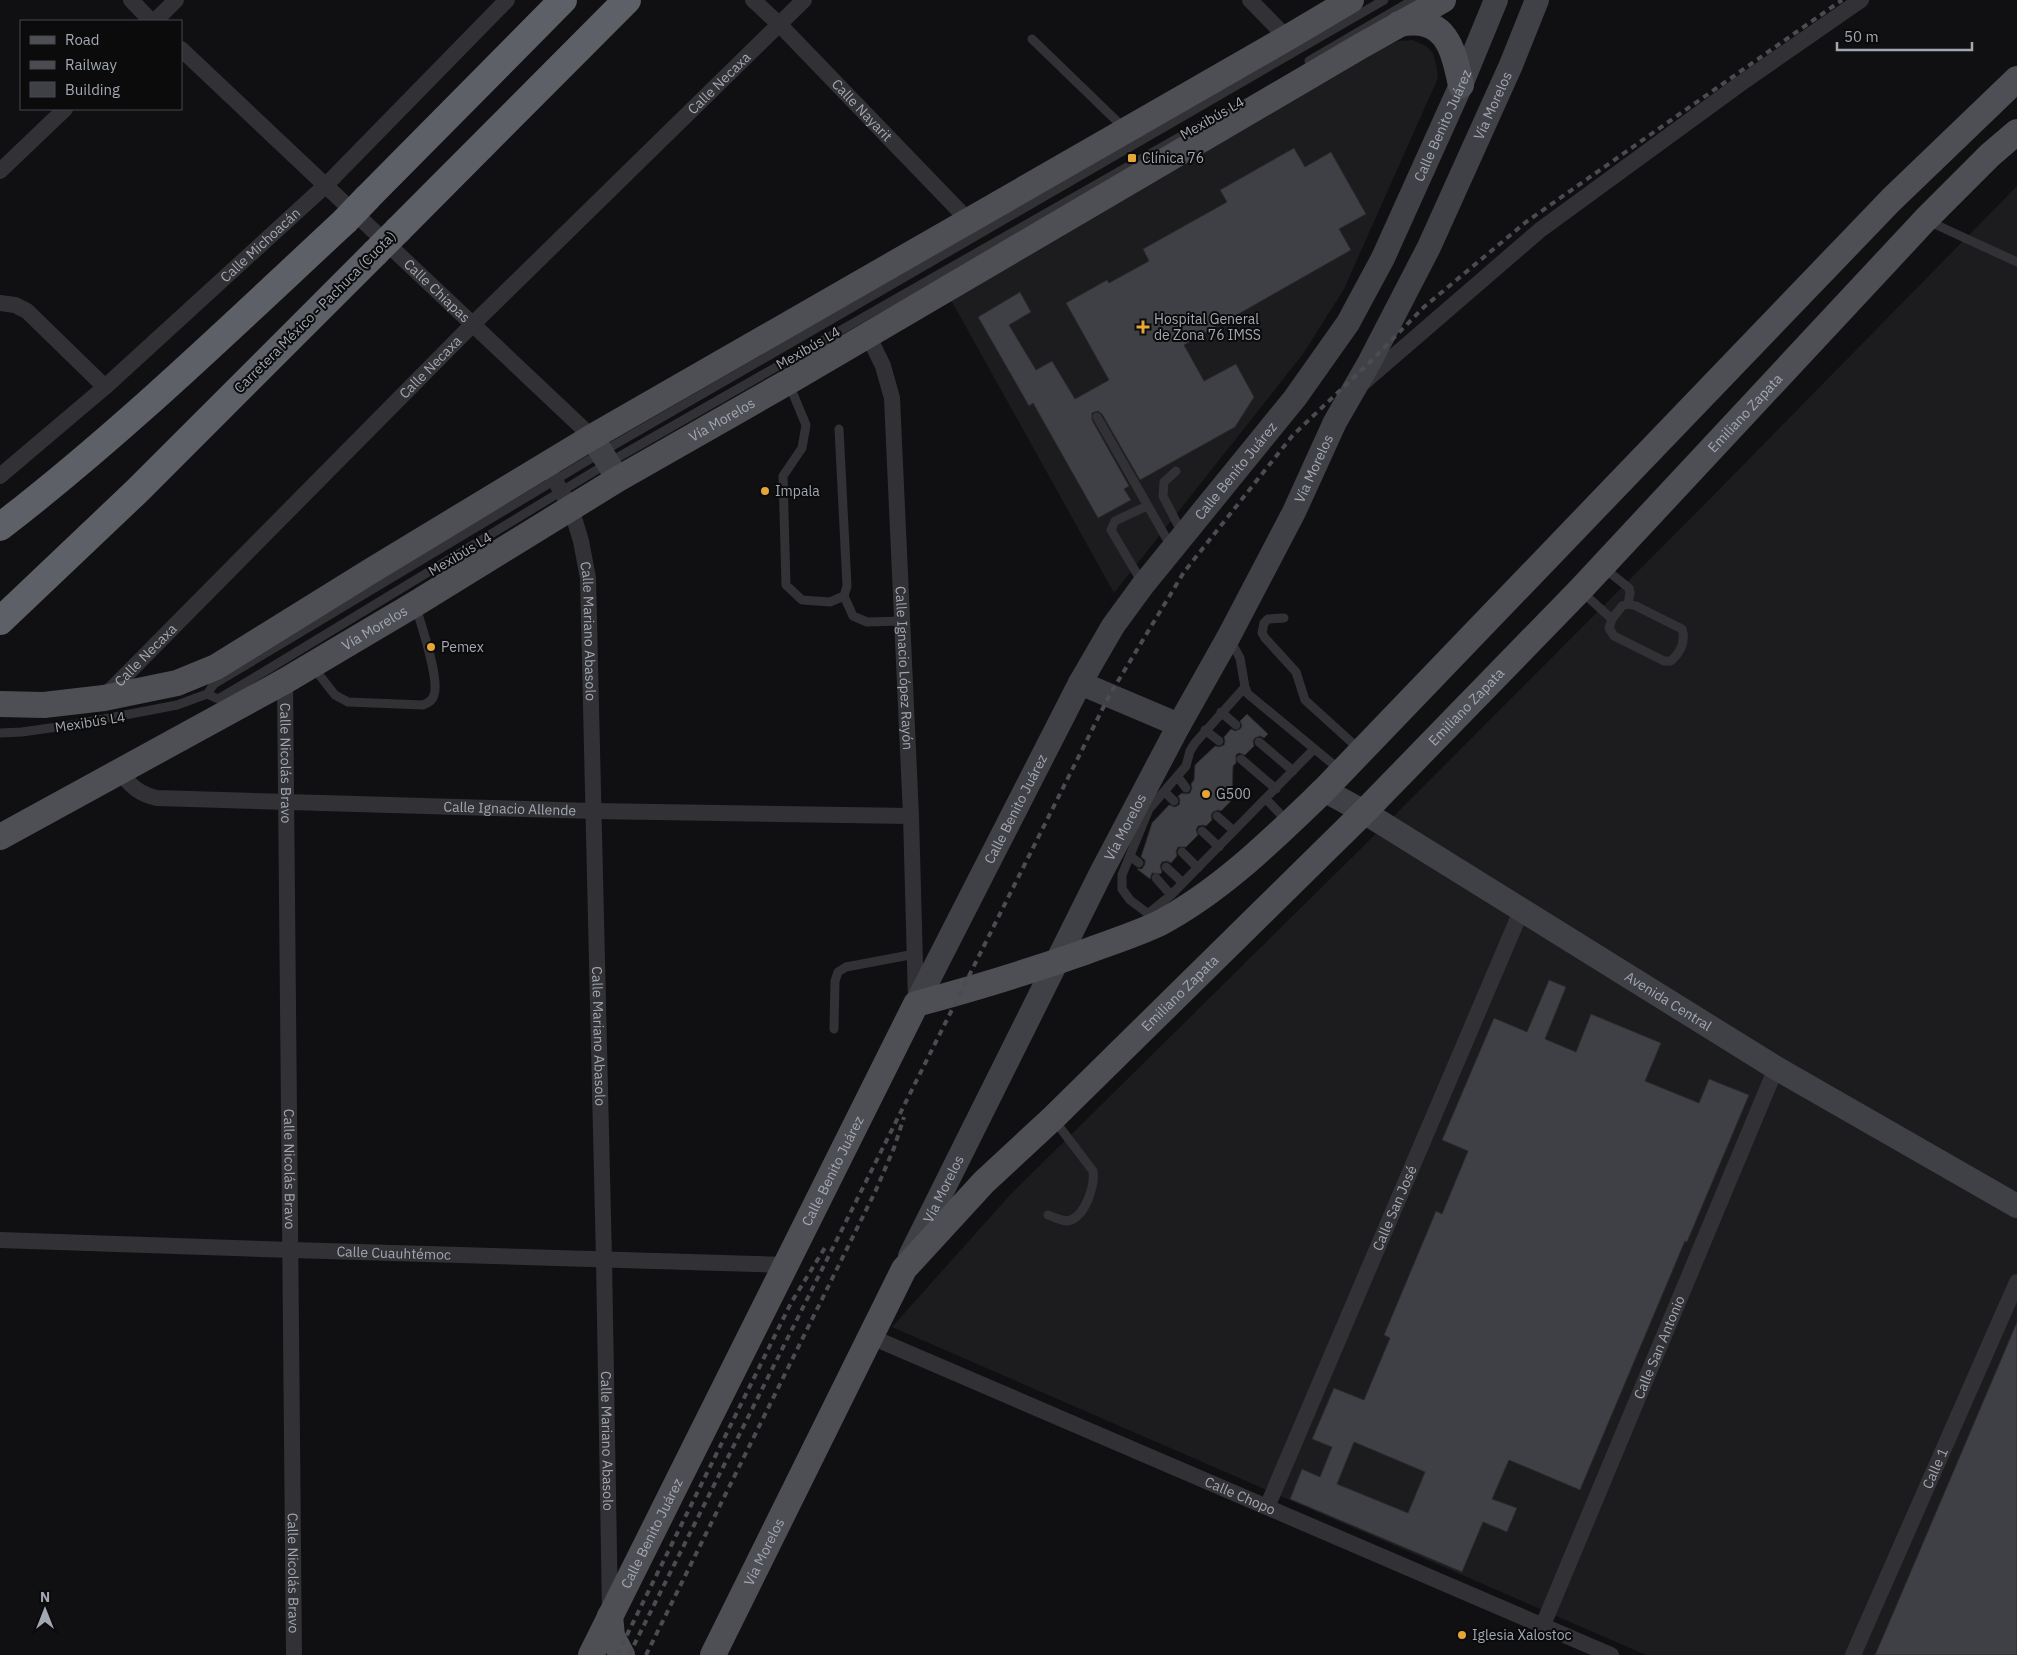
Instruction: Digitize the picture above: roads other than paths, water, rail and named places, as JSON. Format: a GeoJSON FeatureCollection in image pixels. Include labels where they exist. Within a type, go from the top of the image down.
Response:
{"type":"FeatureCollection","features":[{"type":"Feature","properties":{"kind":"highway"},"geometry":{"type":"LineString","coordinates":[[0,527],[102,443],[203,353],[344,221],[564,0]]}},
{"type":"Feature","properties":{"kind":"highway","name":"Carretera México - Pachuca (Cuota)"},"geometry":{"type":"LineString","coordinates":[[0,621],[137,491],[627,0]]}},
{"type":"Feature","properties":{"kind":"main road","name":"Vía Morelos"},"geometry":{"type":"LineString","coordinates":[[0,837],[285,681],[415,604],[558,487],[969,221],[1351,0]]}},
{"type":"Feature","properties":{"kind":"main road","name":"Vía Morelos"},"geometry":{"type":"LineString","coordinates":[[0,704],[44,704],[104,698],[177,683],[216,667],[374,569],[558,487],[605,458],[788,382],[1443,0]]}},
{"type":"Feature","properties":{"kind":"main road","name":"Calle Benito Juárez"},"geometry":{"type":"LineString","coordinates":[[591,1655],[916,1004],[1080,682],[1113,626],[1143,584],[1295,398],[1348,323],[1383,258],[1461,85],[1496,0]]}},
{"type":"Feature","properties":{"kind":"main road","name":"Vía Morelos"},"geometry":{"type":"LineString","coordinates":[[712,1655],[1056,962],[1124,856],[1193,729],[1228,638],[1294,512],[1335,422],[1430,248],[1511,65],[1537,0]]}},
{"type":"Feature","properties":{"kind":"main road"},"geometry":{"type":"LineString","coordinates":[[1399,24],[1420,23],[1439,31],[1452,48],[1461,85]]}},
{"type":"Feature","properties":{"kind":"main road"},"geometry":{"type":"LineString","coordinates":[[916,1004],[1056,962],[1122,939],[1154,918],[1200,898],[1228,877],[1333,781],[1891,200],[2017,79]]}},
{"type":"Feature","properties":{"kind":"main road","name":"Emiliano Zapata"},"geometry":{"type":"LineString","coordinates":[[904,1269],[984,1182],[1053,1118],[1364,812],[1580,590],[1926,220],[1990,156],[2017,132]]}},
{"type":"Feature","properties":{"kind":"main road"},"geometry":{"type":"LineString","coordinates":[[1080,682],[1193,729]]}},
{"type":"Feature","properties":{"kind":"main road","name":"Avenida Central"},"geometry":{"type":"LineString","coordinates":[[1333,781],[1364,812],[1776,1068],[2017,1206]]}},
{"type":"Feature","properties":{"kind":"main road"},"geometry":{"type":"LineString","coordinates":[[610,1616],[612,1636],[622,1655]]}},
{"type":"Feature","properties":{"kind":"street"},"geometry":{"type":"LineString","coordinates":[[131,0],[150,20]]}},
{"type":"Feature","properties":{"kind":"street"},"geometry":{"type":"LineString","coordinates":[[156,20],[176,0]]}},
{"type":"Feature","properties":{"kind":"street","name":"Calle Michoacán"},"geometry":{"type":"LineString","coordinates":[[0,476],[104,387],[326,185],[507,0]]}},
{"type":"Feature","properties":{"kind":"street","name":"Calle Nayarit"},"geometry":{"type":"LineString","coordinates":[[753,0],[780,25],[969,221]]}},
{"type":"Feature","properties":{"kind":"street","name":"Calle Necaxa"},"geometry":{"type":"LineString","coordinates":[[104,698],[473,324],[804,0]]}},
{"type":"Feature","properties":{"kind":"street"},"geometry":{"type":"LineString","coordinates":[[1250,0],[1287,38]]}},
{"type":"Feature","properties":{"kind":"street"},"geometry":{"type":"LineString","coordinates":[[1353,391],[1540,230],[1740,84],[1861,0]]}},
{"type":"Feature","properties":{"kind":"street","name":"Calle Chiapas"},"geometry":{"type":"LineString","coordinates":[[182,50],[473,324],[605,458]]}},
{"type":"Feature","properties":{"kind":"street"},"geometry":{"type":"LineString","coordinates":[[0,171],[64,110]]}},
{"type":"Feature","properties":{"kind":"street"},"geometry":{"type":"LineString","coordinates":[[0,304],[15,305],[27,311],[104,387]]}},
{"type":"Feature","properties":{"kind":"street","name":"Calle Ignacio López Rayón"},"geometry":{"type":"LineString","coordinates":[[868,335],[883,366],[892,398],[916,1004]]}},
{"type":"Feature","properties":{"kind":"street","name":"Calle Mariano Abasolo"},"geometry":{"type":"LineString","coordinates":[[558,487],[581,541],[588,578],[604,1260],[610,1616]]}},
{"type":"Feature","properties":{"kind":"street","name":"Calle Nicolás Bravo"},"geometry":{"type":"LineString","coordinates":[[285,681],[292,1250],[294,1655]]}},
{"type":"Feature","properties":{"kind":"street","name":"Calle Ignacio Allende"},"geometry":{"type":"LineString","coordinates":[[119,772],[133,787],[144,795],[157,798],[594,811],[910,816]]}},
{"type":"Feature","properties":{"kind":"street","name":"Calle San José"},"geometry":{"type":"LineString","coordinates":[[1266,1507],[1522,909]]}},
{"type":"Feature","properties":{"kind":"street","name":"Calle San Antonio"},"geometry":{"type":"LineString","coordinates":[[1543,1625],[1776,1068]]}},
{"type":"Feature","properties":{"kind":"street","name":"Calle Cuauhtémoc"},"geometry":{"type":"LineString","coordinates":[[0,1240],[786,1265]]}},
{"type":"Feature","properties":{"kind":"street","name":"Calle 1"},"geometry":{"type":"LineString","coordinates":[[1853,1655],[2017,1282]]}},
{"type":"Feature","properties":{"kind":"street","name":"Calle Chopo"},"geometry":{"type":"LineString","coordinates":[[869,1336],[1543,1625],[1592,1651],[1611,1655]]}},
{"type":"Feature","properties":{"kind":"lane","name":"Mexibús L4"},"geometry":{"type":"LineString","coordinates":[[605,458],[1384,0]]}},
{"type":"Feature","properties":{"kind":"lane"},"geometry":{"type":"LineString","coordinates":[[1304,64],[1414,0]]}},
{"type":"Feature","properties":{"kind":"lane"},"geometry":{"type":"LineString","coordinates":[[1032,39],[1126,130]]}},
{"type":"Feature","properties":{"kind":"lane","name":"Mexibús L4"},"geometry":{"type":"LineString","coordinates":[[605,458],[1228,109]]}},
{"type":"Feature","properties":{"kind":"lane"},"geometry":{"type":"LineString","coordinates":[[1926,220],[2017,262]]}},
{"type":"Feature","properties":{"kind":"lane"},"geometry":{"type":"LineString","coordinates":[[788,382],[806,425],[802,448],[783,476],[786,585],[802,600],[830,602],[844,596]]}},
{"type":"Feature","properties":{"kind":"lane"},"geometry":{"type":"LineString","coordinates":[[1097,417],[1147,506],[1178,542]]}},
{"type":"Feature","properties":{"kind":"lane"},"geometry":{"type":"LineString","coordinates":[[839,429],[847,586],[844,596],[853,616],[866,622],[902,622]]}},
{"type":"Feature","properties":{"kind":"lane"},"geometry":{"type":"LineString","coordinates":[[1176,471],[1164,482],[1163,496],[1178,542]]}},
{"type":"Feature","properties":{"kind":"lane","name":"Mexibús L4"},"geometry":{"type":"LineString","coordinates":[[207,694],[218,699],[237,688],[558,487]]}},
{"type":"Feature","properties":{"kind":"lane","name":"Mexibús L4"},"geometry":{"type":"LineString","coordinates":[[0,732],[50,728],[133,715],[176,705],[207,694],[214,684],[558,487]]}},
{"type":"Feature","properties":{"kind":"lane"},"geometry":{"type":"LineString","coordinates":[[1143,584],[1111,530],[1115,521],[1147,506]]}},
{"type":"Feature","properties":{"kind":"lane"},"geometry":{"type":"LineString","coordinates":[[1602,566],[1629,588],[1628,604]]}},
{"type":"Feature","properties":{"kind":"lane"},"geometry":{"type":"LineString","coordinates":[[1580,590],[1612,619]]}},
{"type":"Feature","properties":{"kind":"lane"},"geometry":{"type":"LineString","coordinates":[[312,665],[336,695],[348,702],[428,703],[435,694],[435,680],[415,604]]}},
{"type":"Feature","properties":{"kind":"lane"},"geometry":{"type":"LineString","coordinates":[[1628,604],[1636,606],[1682,630],[1684,641],[1671,661],[1664,661],[1614,636],[1609,628],[1612,619],[1622,606],[1628,604]]}},
{"type":"Feature","properties":{"kind":"lane"},"geometry":{"type":"LineString","coordinates":[[1284,618],[1268,619],[1264,623],[1262,633],[1296,672],[1300,690],[1305,700],[1361,751]]}},
{"type":"Feature","properties":{"kind":"lane"},"geometry":{"type":"LineString","coordinates":[[1228,638],[1240,658],[1244,687],[1248,694],[1314,749],[1333,781]]}},
{"type":"Feature","properties":{"kind":"lane"},"geometry":{"type":"LineString","coordinates":[[1193,729],[1221,712],[1244,687]]}},
{"type":"Feature","properties":{"kind":"lane"},"geometry":{"type":"LineString","coordinates":[[1221,712],[1236,725]]}},
{"type":"Feature","properties":{"kind":"lane"},"geometry":{"type":"LineString","coordinates":[[1193,729],[1186,766],[1166,792],[1149,809],[1142,841],[1124,856],[1122,889],[1130,900],[1154,918],[1171,894],[1314,749]]}},
{"type":"Feature","properties":{"kind":"lane"},"geometry":{"type":"LineString","coordinates":[[1193,729],[1219,741]]}},
{"type":"Feature","properties":{"kind":"lane"},"geometry":{"type":"LineString","coordinates":[[1259,742],[1293,771]]}},
{"type":"Feature","properties":{"kind":"lane"},"geometry":{"type":"LineString","coordinates":[[1241,759],[1276,789]]}},
{"type":"Feature","properties":{"kind":"lane"},"geometry":{"type":"LineString","coordinates":[[1178,777],[1186,788]]}},
{"type":"Feature","properties":{"kind":"lane"},"geometry":{"type":"LineString","coordinates":[[1166,792],[1174,801]]}},
{"type":"Feature","properties":{"kind":"lane"},"geometry":{"type":"LineString","coordinates":[[1266,799],[1289,823]]}},
{"type":"Feature","properties":{"kind":"lane"},"geometry":{"type":"LineString","coordinates":[[1149,809],[1157,818]]}},
{"type":"Feature","properties":{"kind":"lane"},"geometry":{"type":"LineString","coordinates":[[1217,816],[1234,831]]}},
{"type":"Feature","properties":{"kind":"lane"},"geometry":{"type":"LineString","coordinates":[[1202,831],[1219,847]]}},
{"type":"Feature","properties":{"kind":"lane"},"geometry":{"type":"LineString","coordinates":[[1182,852],[1198,868]]}},
{"type":"Feature","properties":{"kind":"lane"},"geometry":{"type":"LineString","coordinates":[[1124,856],[1139,863]]}},
{"type":"Feature","properties":{"kind":"lane"},"geometry":{"type":"LineString","coordinates":[[1166,867],[1183,883]]}},
{"type":"Feature","properties":{"kind":"lane"},"geometry":{"type":"LineString","coordinates":[[1156,878],[1171,894]]}},
{"type":"Feature","properties":{"kind":"lane"},"geometry":{"type":"LineString","coordinates":[[834,1029],[835,981],[838,972],[846,967],[914,954]]}},
{"type":"Feature","properties":{"kind":"lane"},"geometry":{"type":"LineString","coordinates":[[1048,1215],[1062,1220],[1070,1220],[1078,1216],[1092,1192],[1095,1180],[1093,1171],[1053,1118]]}},
{"type":"Feature","properties":{"kind":"railway"},"geometry":{"type":"LineString","coordinates":[[629,1655],[1109,696],[1184,572],[1293,435],[1369,363],[1424,307],[1526,222],[1842,0]]}},
{"type":"Feature","properties":{"kind":"railway"},"geometry":{"type":"LineString","coordinates":[[646,1655],[876,1190],[894,1148],[904,1117]]}},
{"type":"Feature","properties":{"kind":"railway"},"geometry":{"type":"LineString","coordinates":[[617,1655],[791,1303],[826,1246]]}},
{"type":"Feature","properties":{"kind":"place","name":"Clínica 76"},"geometry":{"type":"Point","coordinates":[1132,158]}},
{"type":"Feature","properties":{"kind":"place","name":"Hospital General de Zona 76 IMSS"},"geometry":{"type":"Point","coordinates":[1143,327]}},
{"type":"Feature","properties":{"kind":"place","name":"Impala"},"geometry":{"type":"Point","coordinates":[765,491]}},
{"type":"Feature","properties":{"kind":"place","name":"Pemex"},"geometry":{"type":"Point","coordinates":[431,647]}},
{"type":"Feature","properties":{"kind":"place","name":"G500"},"geometry":{"type":"Point","coordinates":[1206,794]}},
{"type":"Feature","properties":{"kind":"place","name":"Iglesia Xalostoc"},"geometry":{"type":"Point","coordinates":[1462,1635]}}]}
